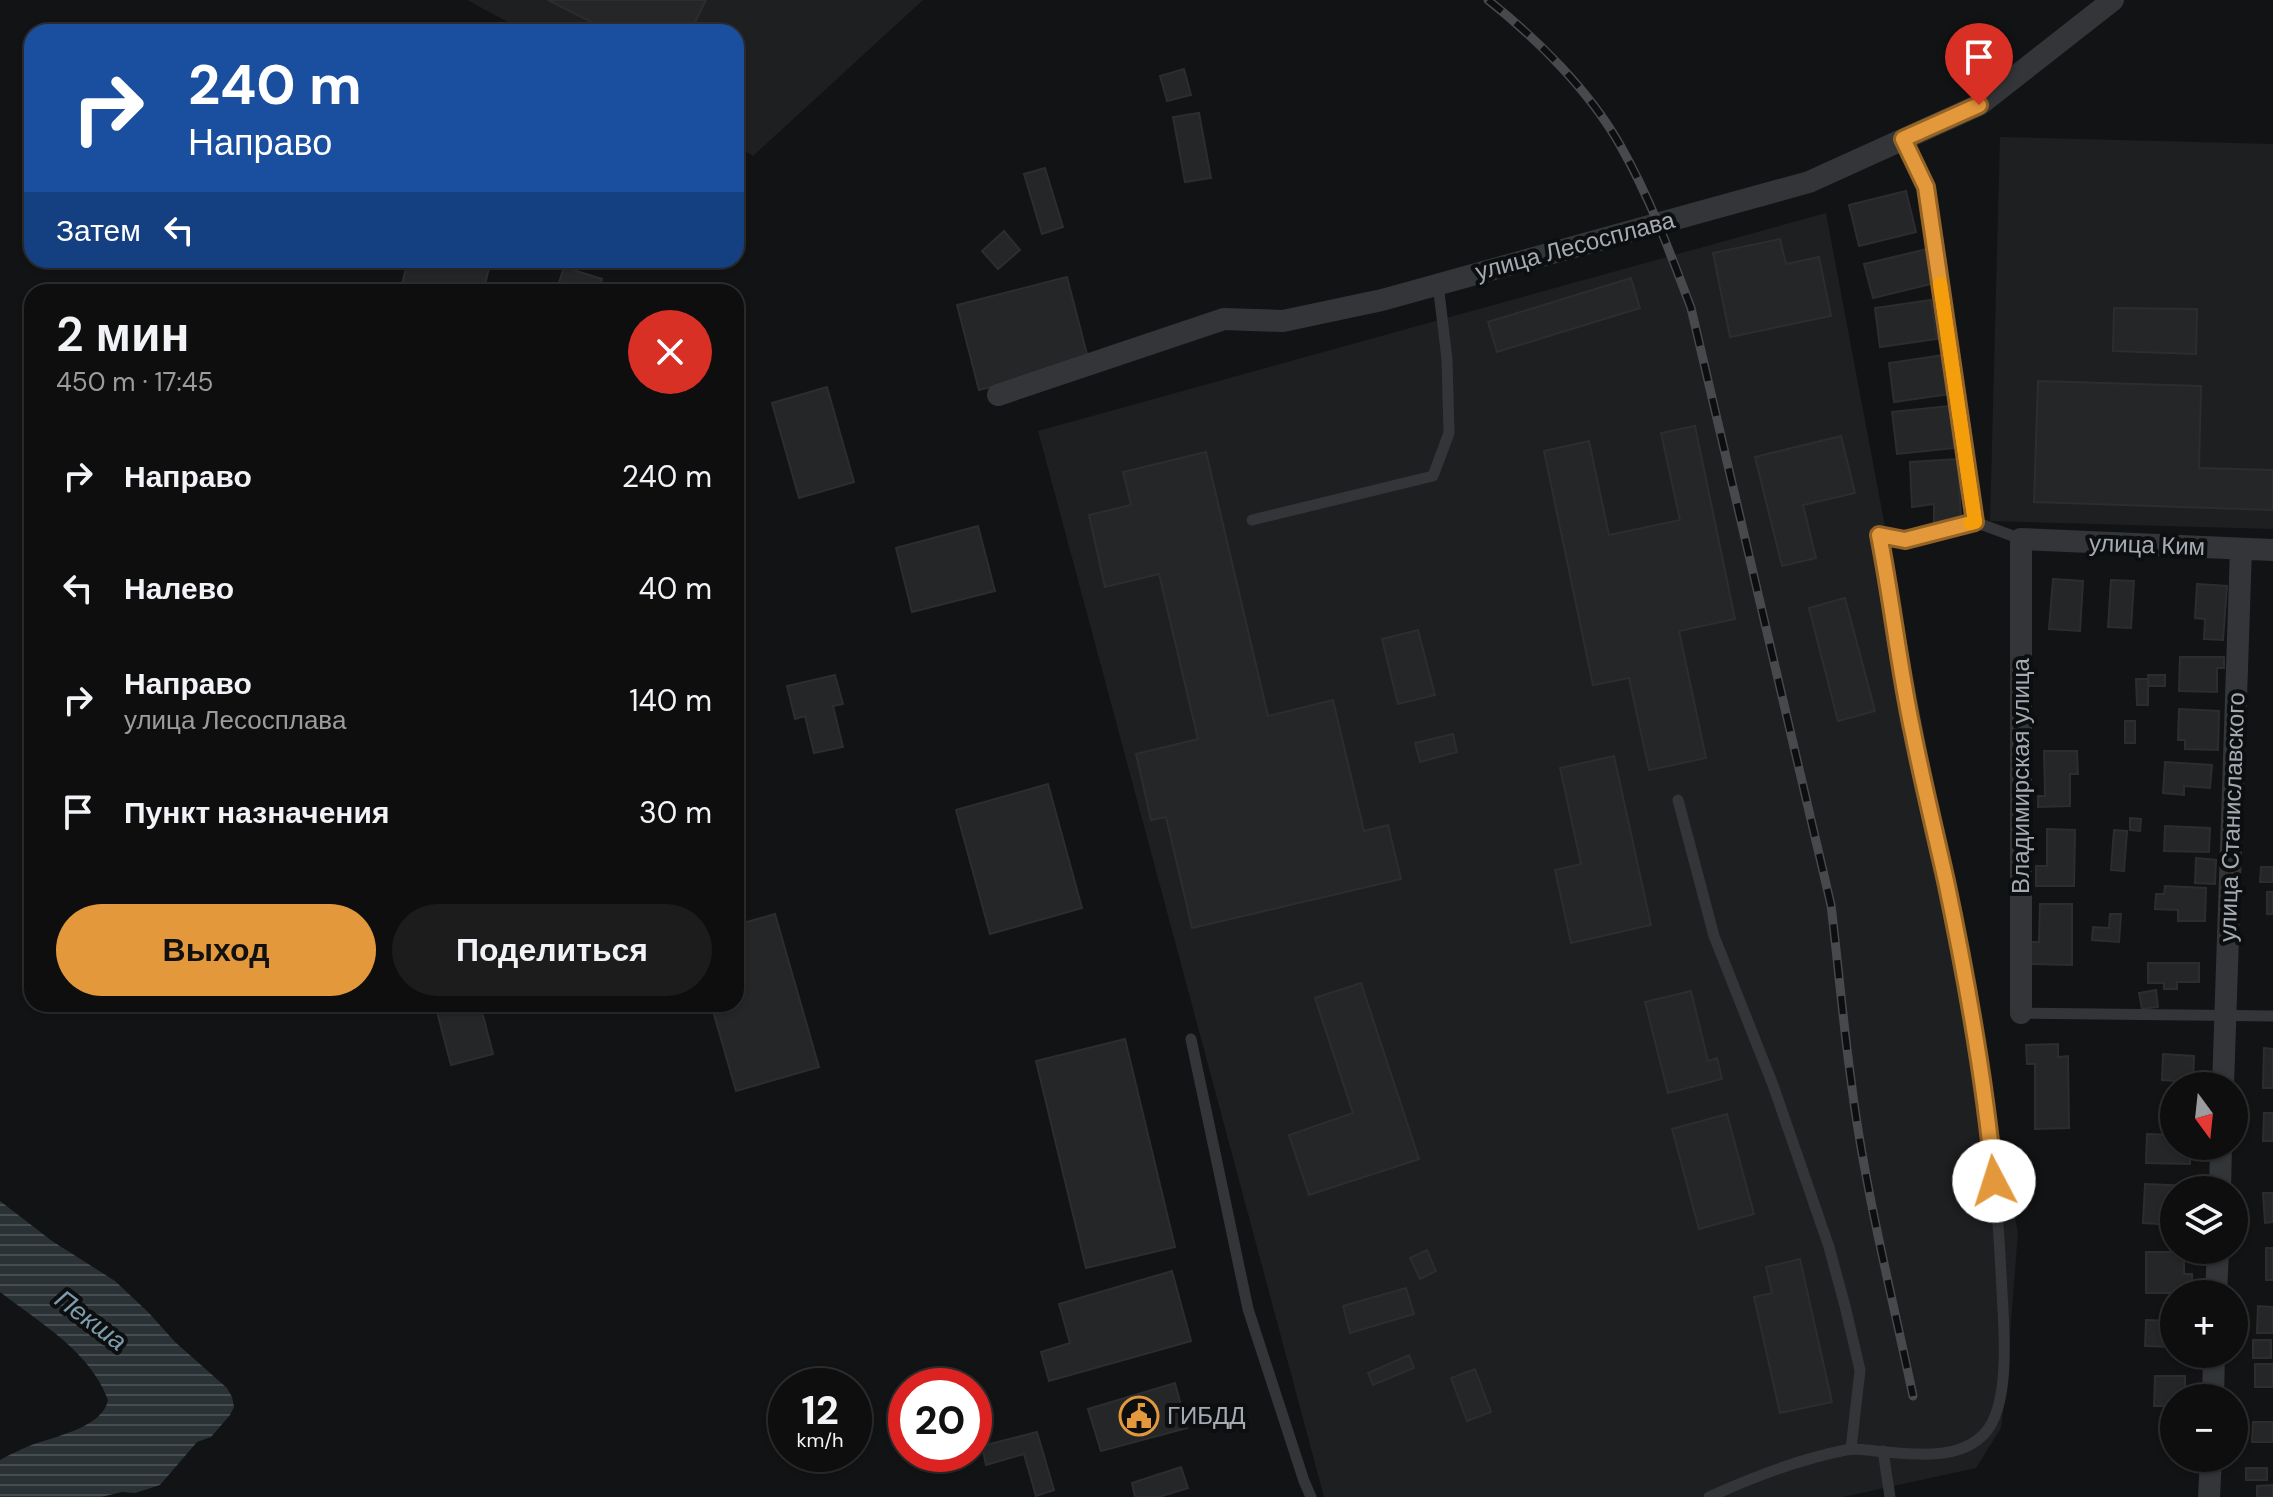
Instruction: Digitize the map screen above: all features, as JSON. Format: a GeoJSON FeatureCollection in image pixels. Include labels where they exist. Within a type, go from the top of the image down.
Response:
{"type":"FeatureCollection","features":[{"type":"Feature","properties":{"kind":"street","name":"улица Лесосплава"},"geometry":{"type":"LineString","coordinates":[[998,395],[1224,319],[1283,321],[1382,300],[1809,182],[1979,105],[2113,0]]}},
{"type":"Feature","properties":{"kind":"street","name":"улица Ким"},"geometry":{"type":"LineString","coordinates":[[2021,539],[2273,550]]}},
{"type":"Feature","properties":{"kind":"street","name":"Владимирская улица"},"geometry":{"type":"LineString","coordinates":[[2021,539],[2021,1013]]}},
{"type":"Feature","properties":{"kind":"street","name":"улица Станиславского"},"geometry":{"type":"LineString","coordinates":[[2223,1072],[2241,549]]}},
{"type":"Feature","properties":{"kind":"street"},"geometry":{"type":"LineString","coordinates":[[2209,1497],[2210,1472]]}},
{"type":"Feature","properties":{"kind":"lane"},"geometry":{"type":"LineString","coordinates":[[1903,139],[1926,187],[1975,522]]}},
{"type":"Feature","properties":{"kind":"lane"},"geometry":{"type":"LineString","coordinates":[[1252,520],[1433,476],[1449,433],[1447,359],[1438,284]]}},
{"type":"Feature","properties":{"kind":"lane"},"geometry":{"type":"LineString","coordinates":[[1709,1497],[1806,1459],[1851,1449],[1917,1454],[1959,1451],[1985,1433],[2002,1397],[2005,1335],[2000,1236],[1986,1100],[1946,882],[1912,731],[1879,535],[1905,540],[1975,522],[2021,539]]}},
{"type":"Feature","properties":{"kind":"lane"},"geometry":{"type":"LineString","coordinates":[[1678,800],[1714,936],[1773,1085],[1837,1277],[1860,1370],[1851,1449]]}},
{"type":"Feature","properties":{"kind":"lane"},"geometry":{"type":"LineString","coordinates":[[2021,1013],[2273,1016]]}},
{"type":"Feature","properties":{"kind":"lane"},"geometry":{"type":"LineString","coordinates":[[1191,1039],[1248,1309],[1311,1497]]}},
{"type":"Feature","properties":{"kind":"lane"},"geometry":{"type":"LineString","coordinates":[[1883,1451],[1890,1497]]}},
{"type":"Feature","properties":{"kind":"shaded area"},"geometry":{"type":"Polygon","coordinates":[[[467,0],[923,0],[753,156],[744,151],[744,24],[511,24],[467,0]]]}},
{"type":"Feature","properties":{"kind":"shaded area"},"geometry":{"type":"Polygon","coordinates":[[[2000,137],[2273,144],[2273,529],[1990,521],[2000,137]]]}},
{"type":"Feature","properties":{"kind":"shaded area"},"geometry":{"type":"Polygon","coordinates":[[[1826,213],[2018,1233],[2001,1428],[1976,1468],[1843,1497],[1324,1497],[1038,431],[1826,213]]]}},
{"type":"Feature","properties":{"kind":"water","name":"Пекша"},"geometry":{"type":"Polygon","coordinates":[[[0,1201],[52,1241],[115,1281],[175,1342],[227,1388],[234,1407],[230,1415],[211,1437],[197,1442],[160,1485],[135,1493],[122,1492],[101,1497],[0,1497],[0,1460],[87,1424],[104,1410],[108,1400],[100,1383],[76,1352],[0,1292],[0,1201]]]}},
{"type":"Feature","properties":{"kind":"building"},"geometry":{"type":"Polygon","coordinates":[[[548,0],[706,0],[694,24],[595,24],[548,0]]]}},
{"type":"Feature","properties":{"kind":"building"},"geometry":{"type":"Polygon","coordinates":[[[1184,69],[1191,95],[1167,101],[1160,76],[1184,69]]]}},
{"type":"Feature","properties":{"kind":"building"},"geometry":{"type":"Polygon","coordinates":[[[1199,113],[1211,178],[1185,182],[1173,117],[1199,113]]]}},
{"type":"Feature","properties":{"kind":"building"},"geometry":{"type":"Polygon","coordinates":[[[1045,168],[1063,227],[1042,234],[1024,174],[1045,168]]]}},
{"type":"Feature","properties":{"kind":"building"},"geometry":{"type":"Polygon","coordinates":[[[1906,191],[1916,232],[1859,246],[1849,205],[1906,191]]]}},
{"type":"Feature","properties":{"kind":"building"},"geometry":{"type":"Polygon","coordinates":[[[1004,231],[1020,250],[998,269],[982,251],[1004,231]]]}},
{"type":"Feature","properties":{"kind":"building"},"geometry":{"type":"Polygon","coordinates":[[[1780,239],[1786,264],[1819,257],[1831,316],[1730,337],[1713,253],[1780,239]]]}},
{"type":"Feature","properties":{"kind":"building"},"geometry":{"type":"Polygon","coordinates":[[[1927,249],[1935,283],[1873,298],[1864,264],[1927,249]]]}},
{"type":"Feature","properties":{"kind":"building"},"geometry":{"type":"Polygon","coordinates":[[[406,268],[489,268],[485,284],[402,284],[406,268]]]}},
{"type":"Feature","properties":{"kind":"building"},"geometry":{"type":"Polygon","coordinates":[[[564,268],[602,279],[600,284],[559,284],[564,268]]]}},
{"type":"Feature","properties":{"kind":"building"},"geometry":{"type":"Polygon","coordinates":[[[1067,277],[1089,362],[979,390],[957,305],[1067,277]]]}},
{"type":"Feature","properties":{"kind":"building"},"geometry":{"type":"Polygon","coordinates":[[[1631,278],[1640,308],[1497,352],[1488,322],[1631,278]]]}},
{"type":"Feature","properties":{"kind":"building"},"geometry":{"type":"Polygon","coordinates":[[[1931,300],[1937,339],[1880,347],[1875,308],[1931,300]]]}},
{"type":"Feature","properties":{"kind":"building"},"geometry":{"type":"Polygon","coordinates":[[[2114,308],[2197,309],[2196,354],[2113,351],[2114,308]]]}},
{"type":"Feature","properties":{"kind":"building"},"geometry":{"type":"Polygon","coordinates":[[[1944,355],[1950,394],[1894,402],[1889,363],[1944,355]]]}},
{"type":"Feature","properties":{"kind":"building"},"geometry":{"type":"Polygon","coordinates":[[[2038,381],[2201,386],[2199,468],[2273,470],[2273,510],[2034,502],[2038,381]]]}},
{"type":"Feature","properties":{"kind":"building"},"geometry":{"type":"Polygon","coordinates":[[[827,387],[854,482],[799,498],[772,403],[827,387]]]}},
{"type":"Feature","properties":{"kind":"building"},"geometry":{"type":"Polygon","coordinates":[[[1949,406],[1954,448],[1897,454],[1892,412],[1949,406]]]}},
{"type":"Feature","properties":{"kind":"building"},"geometry":{"type":"Polygon","coordinates":[[[1695,426],[1735,619],[1679,631],[1706,758],[1649,770],[1629,678],[1593,685],[1544,451],[1589,441],[1609,535],[1680,520],[1661,433],[1695,426]]]}},
{"type":"Feature","properties":{"kind":"building"},"geometry":{"type":"Polygon","coordinates":[[[1841,436],[1855,493],[1803,505],[1816,558],[1782,566],[1755,457],[1841,436]]]}},
{"type":"Feature","properties":{"kind":"building"},"geometry":{"type":"Polygon","coordinates":[[[1206,452],[1268,716],[1333,700],[1364,831],[1388,825],[1401,879],[1192,928],[1166,817],[1151,820],[1136,754],[1198,739],[1159,574],[1105,587],[1089,515],[1131,505],[1123,472],[1206,452]]]}},
{"type":"Feature","properties":{"kind":"building"},"geometry":{"type":"Polygon","coordinates":[[[1958,459],[1961,521],[1934,523],[1934,504],[1912,507],[1910,462],[1958,459]]]}},
{"type":"Feature","properties":{"kind":"building"},"geometry":{"type":"Polygon","coordinates":[[[978,526],[995,591],[912,612],[896,548],[978,526]]]}},
{"type":"Feature","properties":{"kind":"building"},"geometry":{"type":"Polygon","coordinates":[[[2053,579],[2083,581],[2080,631],[2049,629],[2053,579]]]}},
{"type":"Feature","properties":{"kind":"building"},"geometry":{"type":"Polygon","coordinates":[[[2111,580],[2134,581],[2131,628],[2108,627],[2111,580]]]}},
{"type":"Feature","properties":{"kind":"building"},"geometry":{"type":"Polygon","coordinates":[[[2197,584],[2227,586],[2223,640],[2204,639],[2205,619],[2195,618],[2197,584]]]}},
{"type":"Feature","properties":{"kind":"building"},"geometry":{"type":"Polygon","coordinates":[[[1845,598],[1875,711],[1838,721],[1809,608],[1845,598]]]}},
{"type":"Feature","properties":{"kind":"building"},"geometry":{"type":"Polygon","coordinates":[[[1418,630],[1435,695],[1398,704],[1382,639],[1418,630]]]}},
{"type":"Feature","properties":{"kind":"building"},"geometry":{"type":"Polygon","coordinates":[[[2180,657],[2224,657],[2224,668],[2217,668],[2217,692],[2179,691],[2180,657]]]}},
{"type":"Feature","properties":{"kind":"building"},"geometry":{"type":"Polygon","coordinates":[[[835,675],[843,704],[833,706],[843,747],[814,753],[805,716],[795,719],[787,686],[835,675]]]}},
{"type":"Feature","properties":{"kind":"building"},"geometry":{"type":"Polygon","coordinates":[[[2148,675],[2165,675],[2165,686],[2149,686],[2148,675]]]}},
{"type":"Feature","properties":{"kind":"building"},"geometry":{"type":"Polygon","coordinates":[[[2136,679],[2148,679],[2148,705],[2137,705],[2136,679]]]}},
{"type":"Feature","properties":{"kind":"building"},"geometry":{"type":"Polygon","coordinates":[[[2179,709],[2219,711],[2218,750],[2185,749],[2185,740],[2178,740],[2179,709]]]}},
{"type":"Feature","properties":{"kind":"building"},"geometry":{"type":"Polygon","coordinates":[[[2125,721],[2135,721],[2135,743],[2125,743],[2125,721]]]}},
{"type":"Feature","properties":{"kind":"building"},"geometry":{"type":"Polygon","coordinates":[[[1453,734],[1457,752],[1420,762],[1415,743],[1453,734]]]}},
{"type":"Feature","properties":{"kind":"building"},"geometry":{"type":"Polygon","coordinates":[[[2044,751],[2077,751],[2078,774],[2070,774],[2070,806],[2038,807],[2038,796],[2045,796],[2044,751]]]}},
{"type":"Feature","properties":{"kind":"building"},"geometry":{"type":"Polygon","coordinates":[[[1614,756],[1651,925],[1571,943],[1555,870],[1581,864],[1560,768],[1614,756]]]}},
{"type":"Feature","properties":{"kind":"building"},"geometry":{"type":"Polygon","coordinates":[[[2165,762],[2212,765],[2210,788],[2184,786],[2184,795],[2163,793],[2165,762]]]}},
{"type":"Feature","properties":{"kind":"building"},"geometry":{"type":"Polygon","coordinates":[[[1048,784],[1082,908],[990,934],[956,810],[1048,784]]]}},
{"type":"Feature","properties":{"kind":"building"},"geometry":{"type":"Polygon","coordinates":[[[2130,818],[2141,819],[2140,831],[2130,830],[2130,818]]]}},
{"type":"Feature","properties":{"kind":"building"},"geometry":{"type":"Polygon","coordinates":[[[2165,826],[2210,828],[2209,852],[2164,851],[2165,826]]]}},
{"type":"Feature","properties":{"kind":"building"},"geometry":{"type":"Polygon","coordinates":[[[2047,829],[2075,830],[2074,886],[2036,886],[2036,866],[2047,866],[2047,829]]]}},
{"type":"Feature","properties":{"kind":"building"},"geometry":{"type":"Polygon","coordinates":[[[2114,830],[2127,831],[2124,871],[2111,870],[2114,830]]]}},
{"type":"Feature","properties":{"kind":"building"},"geometry":{"type":"Polygon","coordinates":[[[2196,858],[2216,860],[2215,884],[2195,883],[2196,858]]]}},
{"type":"Feature","properties":{"kind":"building"},"geometry":{"type":"Polygon","coordinates":[[[2261,867],[2273,867],[2273,882],[2260,882],[2261,867]]]}},
{"type":"Feature","properties":{"kind":"building"},"geometry":{"type":"Polygon","coordinates":[[[2165,886],[2206,888],[2205,921],[2178,921],[2178,910],[2155,909],[2156,894],[2164,894],[2165,886]]]}},
{"type":"Feature","properties":{"kind":"building"},"geometry":{"type":"Polygon","coordinates":[[[2267,892],[2273,892],[2273,914],[2267,914],[2267,892]]]}},
{"type":"Feature","properties":{"kind":"building"},"geometry":{"type":"Polygon","coordinates":[[[2040,904],[2072,904],[2072,965],[2029,964],[2029,942],[2039,942],[2040,904]]]}},
{"type":"Feature","properties":{"kind":"building"},"geometry":{"type":"Polygon","coordinates":[[[775,914],[819,1067],[736,1091],[713,1012],[744,1012],[744,923],[775,914]]]}},
{"type":"Feature","properties":{"kind":"building"},"geometry":{"type":"Polygon","coordinates":[[[2110,914],[2121,914],[2119,942],[2092,940],[2093,927],[2109,928],[2110,914]]]}},
{"type":"Feature","properties":{"kind":"building"},"geometry":{"type":"Polygon","coordinates":[[[2148,963],[2199,963],[2199,982],[2177,982],[2177,989],[2164,989],[2164,983],[2148,983],[2148,963]]]}},
{"type":"Feature","properties":{"kind":"building"},"geometry":{"type":"Polygon","coordinates":[[[1361,983],[1419,1159],[1309,1195],[1289,1135],[1353,1113],[1315,998],[1361,983]]]}},
{"type":"Feature","properties":{"kind":"building"},"geometry":{"type":"Polygon","coordinates":[[[2156,990],[2158,1007],[2142,1009],[2139,993],[2156,990]]]}},
{"type":"Feature","properties":{"kind":"building"},"geometry":{"type":"Polygon","coordinates":[[[1691,991],[1708,1061],[1717,1058],[1722,1079],[1668,1093],[1645,1002],[1691,991]]]}},
{"type":"Feature","properties":{"kind":"building"},"geometry":{"type":"Polygon","coordinates":[[[437,1012],[482,1012],[493,1054],[451,1065],[437,1012]]]}},
{"type":"Feature","properties":{"kind":"building"},"geometry":{"type":"Polygon","coordinates":[[[1125,1039],[1175,1247],[1086,1268],[1036,1061],[1125,1039]]]}},
{"type":"Feature","properties":{"kind":"building"},"geometry":{"type":"Polygon","coordinates":[[[2058,1044],[2058,1057],[2068,1056],[2069,1128],[2035,1129],[2035,1064],[2027,1064],[2026,1045],[2058,1044]]]}},
{"type":"Feature","properties":{"kind":"building"},"geometry":{"type":"Polygon","coordinates":[[[2264,1048],[2273,1049],[2273,1088],[2263,1088],[2264,1048]]]}},
{"type":"Feature","properties":{"kind":"building"},"geometry":{"type":"Polygon","coordinates":[[[2163,1054],[2194,1056],[2193,1072],[2162,1072],[2163,1054]]]}},
{"type":"Feature","properties":{"kind":"building"},"geometry":{"type":"Polygon","coordinates":[[[2264,1113],[2273,1113],[2273,1141],[2263,1141],[2264,1113]]]}},
{"type":"Feature","properties":{"kind":"building"},"geometry":{"type":"Polygon","coordinates":[[[1727,1114],[1754,1214],[1699,1229],[1672,1129],[1727,1114]]]}},
{"type":"Feature","properties":{"kind":"building"},"geometry":{"type":"Polygon","coordinates":[[[2147,1134],[2160,1134],[2160,1160],[2190,1160],[2190,1164],[2146,1163],[2147,1134]]]}},
{"type":"Feature","properties":{"kind":"building"},"geometry":{"type":"Polygon","coordinates":[[[2145,1184],[2160,1185],[2160,1224],[2143,1223],[2145,1184]]]}},
{"type":"Feature","properties":{"kind":"building"},"geometry":{"type":"Polygon","coordinates":[[[2263,1193],[2273,1193],[2273,1222],[2265,1223],[2263,1193]]]}},
{"type":"Feature","properties":{"kind":"building"},"geometry":{"type":"Polygon","coordinates":[[[2266,1248],[2273,1248],[2273,1280],[2266,1280],[2266,1248]]]}},
{"type":"Feature","properties":{"kind":"building"},"geometry":{"type":"Polygon","coordinates":[[[1427,1250],[1436,1271],[1420,1279],[1410,1258],[1427,1250]]]}},
{"type":"Feature","properties":{"kind":"building"},"geometry":{"type":"Polygon","coordinates":[[[2146,1252],[2160,1252],[2160,1264],[2184,1264],[2184,1274],[2192,1274],[2192,1280],[2160,1280],[2160,1293],[2146,1293],[2146,1252]]]}},
{"type":"Feature","properties":{"kind":"building"},"geometry":{"type":"Polygon","coordinates":[[[1800,1259],[1832,1402],[1780,1413],[1754,1297],[1772,1293],[1766,1267],[1800,1259]]]}},
{"type":"Feature","properties":{"kind":"building"},"geometry":{"type":"Polygon","coordinates":[[[1172,1271],[1191,1341],[1049,1381],[1041,1352],[1070,1343],[1059,1304],[1172,1271]]]}},
{"type":"Feature","properties":{"kind":"building"},"geometry":{"type":"Polygon","coordinates":[[[1406,1288],[1414,1314],[1350,1333],[1343,1306],[1406,1288]]]}},
{"type":"Feature","properties":{"kind":"building"},"geometry":{"type":"Polygon","coordinates":[[[2258,1306],[2273,1307],[2273,1333],[2257,1333],[2258,1306]]]}},
{"type":"Feature","properties":{"kind":"building"},"geometry":{"type":"Polygon","coordinates":[[[2146,1320],[2160,1320],[2160,1347],[2145,1346],[2146,1320]]]}},
{"type":"Feature","properties":{"kind":"building"},"geometry":{"type":"Polygon","coordinates":[[[2253,1340],[2271,1340],[2271,1358],[2253,1358],[2253,1340]]]}},
{"type":"Feature","properties":{"kind":"building"},"geometry":{"type":"Polygon","coordinates":[[[1409,1355],[1414,1368],[1373,1385],[1368,1373],[1409,1355]]]}},
{"type":"Feature","properties":{"kind":"building"},"geometry":{"type":"Polygon","coordinates":[[[2255,1364],[2273,1364],[2273,1387],[2255,1387],[2255,1364]]]}},
{"type":"Feature","properties":{"kind":"building"},"geometry":{"type":"Polygon","coordinates":[[[1475,1369],[1491,1412],[1467,1421],[1451,1378],[1475,1369]]]}},
{"type":"Feature","properties":{"kind":"building"},"geometry":{"type":"Polygon","coordinates":[[[2155,1376],[2185,1376],[2185,1384],[2160,1384],[2160,1406],[2154,1406],[2155,1376]]]}},
{"type":"Feature","properties":{"kind":"building"},"geometry":{"type":"Polygon","coordinates":[[[1175,1383],[1187,1428],[1101,1451],[1088,1409],[1175,1383]]]}},
{"type":"Feature","properties":{"kind":"building"},"geometry":{"type":"Polygon","coordinates":[[[2253,1422],[2273,1422],[2273,1442],[2252,1442],[2253,1422]]]}},
{"type":"Feature","properties":{"kind":"building"},"geometry":{"type":"Polygon","coordinates":[[[1037,1432],[1054,1490],[1036,1496],[1024,1454],[992,1463],[992,1443],[1037,1432]]]}},
{"type":"Feature","properties":{"kind":"building"},"geometry":{"type":"Polygon","coordinates":[[[1181,1467],[1188,1488],[1159,1497],[1135,1497],[1132,1483],[1181,1467]]]}},
{"type":"Feature","properties":{"kind":"building"},"geometry":{"type":"Polygon","coordinates":[[[2248,1468],[2267,1468],[2267,1480],[2246,1480],[2248,1468]]]}},
{"type":"Feature","properties":{"kind":"building"},"geometry":{"type":"Polygon","coordinates":[[[2273,1485],[2273,1497],[2257,1497],[2257,1486],[2273,1485]]]}},
{"type":"Feature","properties":{"kind":"railway"},"geometry":{"type":"LineString","coordinates":[[1488,0],[1560,66],[1607,125],[1631,164],[1650,204],[1691,308],[1831,905],[1856,1120],[1913,1396]]}},
{"type":"Feature","properties":{"kind":"slow traffic"},"geometry":{"type":"LineString","coordinates":[[1940,284],[1975,522],[1970,523]]}},
{"type":"Feature","properties":{"kind":"place","name":"ГИБДД"},"geometry":{"type":"Point","coordinates":[1139,1416]}},
{"type":"Feature","properties":{"kind":"route"},"geometry":{"type":"LineString","coordinates":[[1979,105],[1903,139],[1926,187],[1975,522],[1905,540],[1879,535],[1912,731],[1976,1036],[1994,1181]]}}]}
